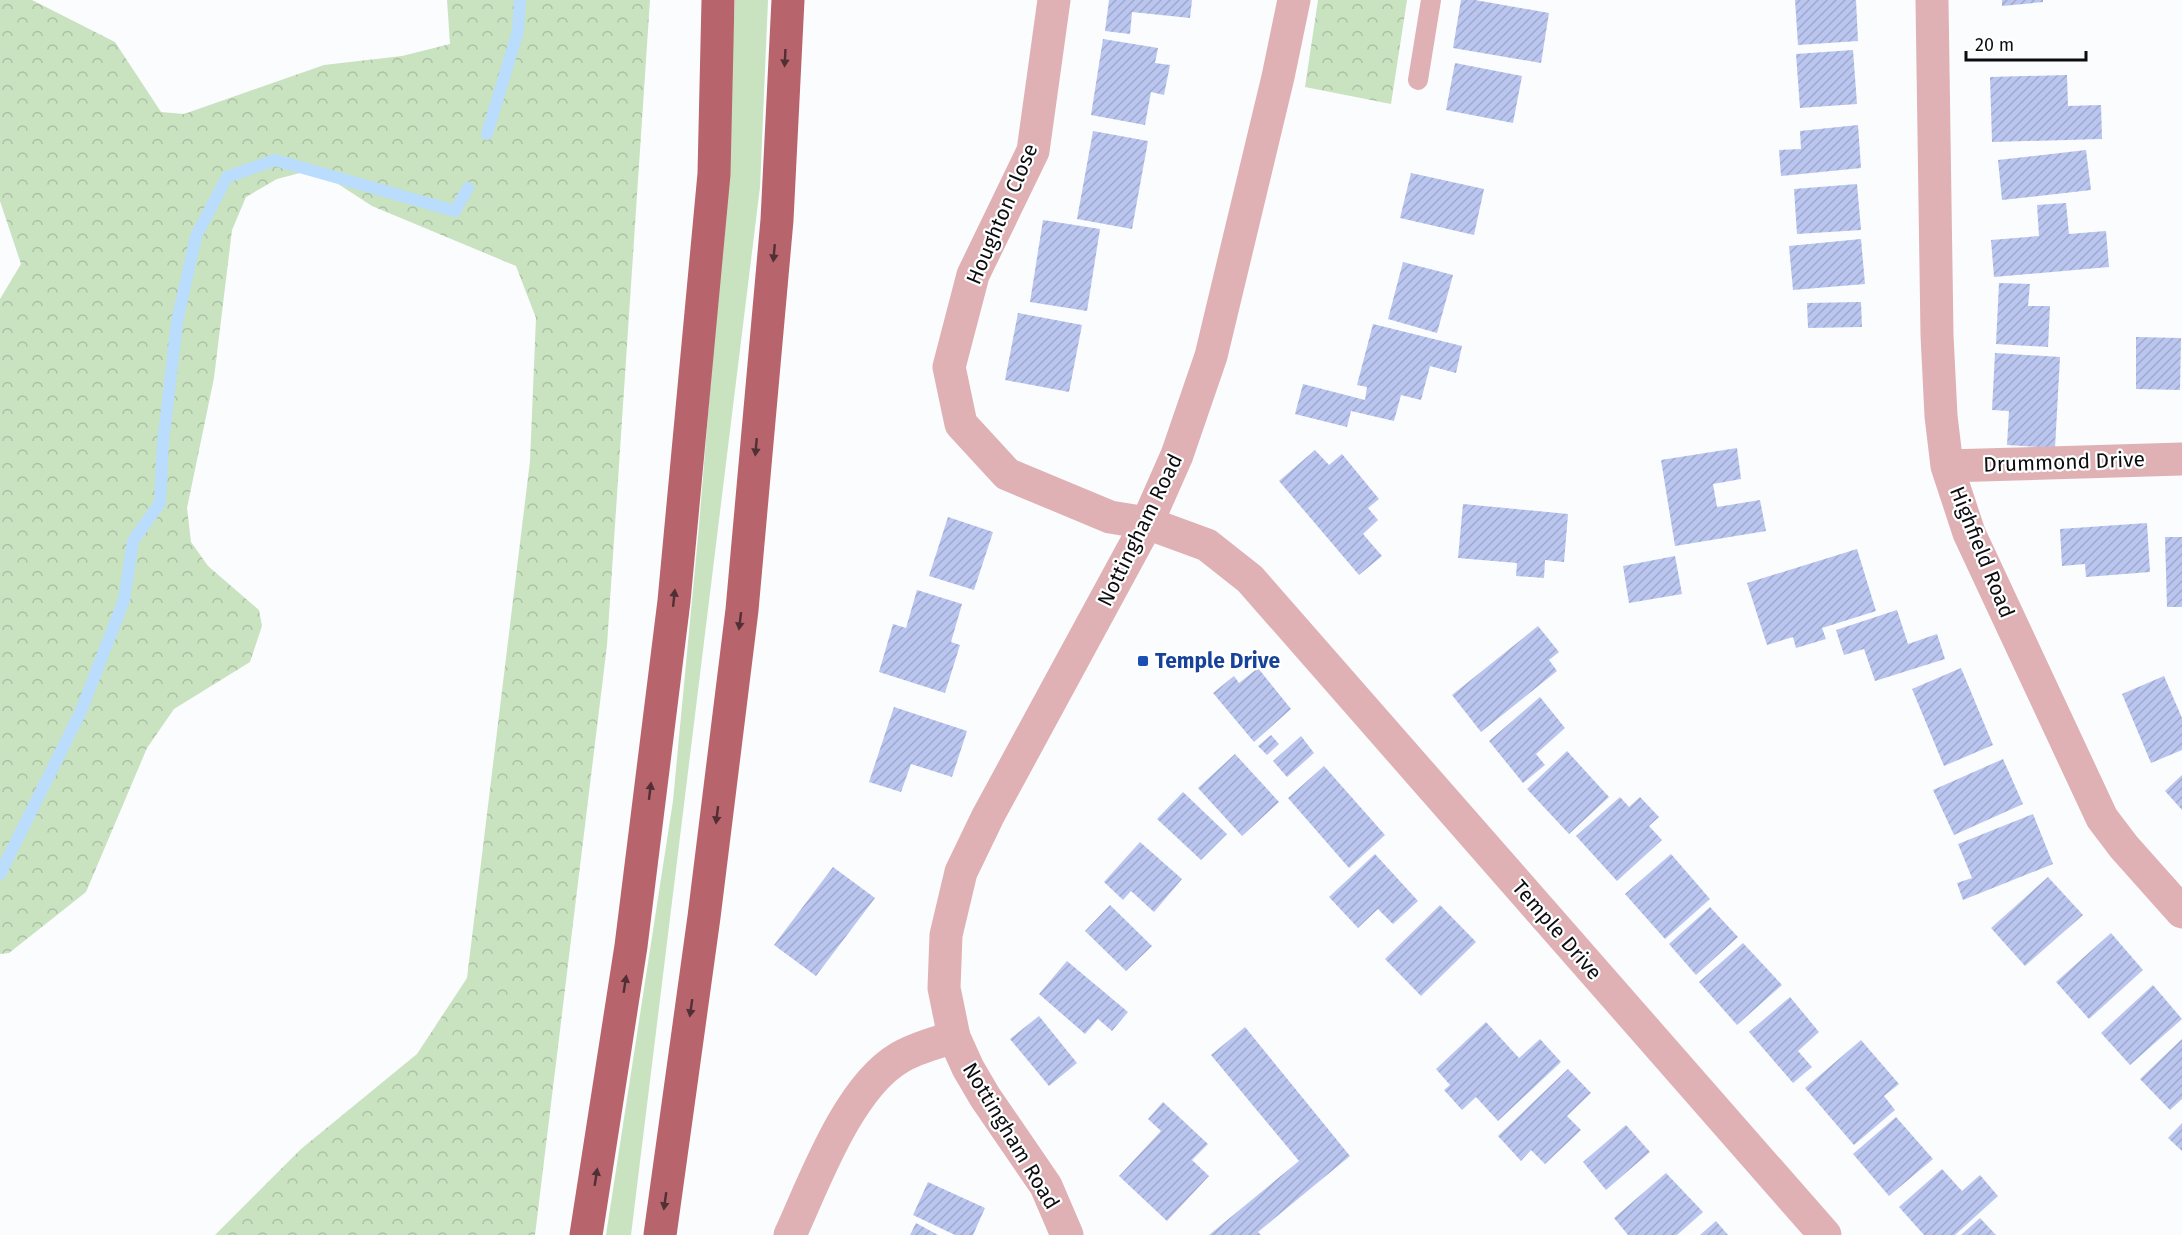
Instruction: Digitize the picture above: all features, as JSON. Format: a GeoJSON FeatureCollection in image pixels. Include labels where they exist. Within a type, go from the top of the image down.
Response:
{"type":"FeatureCollection","features":[{"type":"Feature","properties":{"kind":"highway"},"geometry":{"type":"LineString","coordinates":[[586,1235],[631,946],[674,601],[714,174],[718,0]]}},
{"type":"Feature","properties":{"kind":"highway"},"geometry":{"type":"LineString","coordinates":[[660,1235],[704,917],[742,610],[777,220],[788,0]]}},
{"type":"Feature","properties":{"kind":"street","name":"Houghton Close"},"geometry":{"type":"LineString","coordinates":[[1054,0],[1032,151],[973,275],[949,367],[961,424],[1007,474],[1110,517],[1147,523]]}},
{"type":"Feature","properties":{"kind":"street","name":"Nottingham Road"},"geometry":{"type":"LineString","coordinates":[[1066,1235],[1046,1186],[985,1097],[954,1037],[944,988],[946,935],[961,872],[988,816],[1147,523],[1177,455],[1211,356],[1278,77],[1294,0]]}},
{"type":"Feature","properties":{"kind":"street","name":"Highfield Road"},"geometry":{"type":"LineString","coordinates":[[1932,0],[1937,335],[1941,416],[1947,466],[1969,533],[2102,818],[2124,847],[2182,912]]}},
{"type":"Feature","properties":{"kind":"street","name":"Drummond Drive"},"geometry":{"type":"LineString","coordinates":[[1947,466],[2182,459]]}},
{"type":"Feature","properties":{"kind":"street","name":"Temple Drive"},"geometry":{"type":"LineString","coordinates":[[1147,523],[1207,545],[1250,579],[1825,1235]]}},
{"type":"Feature","properties":{"kind":"street","name":"Nottingham Road"},"geometry":{"type":"LineString","coordinates":[[790,1235],[841,1125],[872,1080],[899,1058],[954,1037]]}},
{"type":"Feature","properties":{"kind":"lane"},"geometry":{"type":"LineString","coordinates":[[1418,80],[1431,0]]}},
{"type":"Feature","properties":{"kind":"green space"},"geometry":{"type":"Polygon","coordinates":[[[0,0],[32,0],[115,42],[161,112],[184,114],[324,65],[402,56],[450,44],[447,0],[650,0],[607,645],[535,1235],[215,1235],[301,1149],[417,1054],[467,978],[530,461],[536,318],[516,266],[372,206],[315,169],[277,179],[246,197],[232,230],[214,378],[187,508],[191,542],[208,566],[259,610],[262,626],[250,662],[174,709],[147,748],[86,892],[9,953],[0,954],[0,299],[21,264],[0,201],[0,0]]]}},
{"type":"Feature","properties":{"kind":"green space"},"geometry":{"type":"Polygon","coordinates":[[[735,0],[768,0],[760,187],[631,1235],[606,1235],[673,801],[699,526],[725,204],[735,0]]]}},
{"type":"Feature","properties":{"kind":"green space"},"geometry":{"type":"Polygon","coordinates":[[[1318,0],[1407,0],[1391,104],[1305,87],[1318,0]]]}},
{"type":"Feature","properties":{"kind":"building"},"geometry":{"type":"Polygon","coordinates":[[[1109,0],[1192,0],[1190,18],[1132,12],[1130,34],[1105,31],[1109,0]]]}},
{"type":"Feature","properties":{"kind":"building"},"geometry":{"type":"Polygon","coordinates":[[[1461,0],[1475,0],[1549,13],[1541,63],[1453,48],[1461,0]]]}},
{"type":"Feature","properties":{"kind":"building"},"geometry":{"type":"Polygon","coordinates":[[[1795,0],[1856,0],[1858,41],[1798,45],[1795,0]]]}},
{"type":"Feature","properties":{"kind":"building"},"geometry":{"type":"Polygon","coordinates":[[[2002,0],[2043,0],[2043,2],[2002,6],[2002,0]]]}},
{"type":"Feature","properties":{"kind":"building"},"geometry":{"type":"Polygon","coordinates":[[[1103,39],[1158,48],[1155,63],[1170,65],[1164,95],[1151,92],[1145,125],[1091,115],[1103,39]]]}},
{"type":"Feature","properties":{"kind":"building"},"geometry":{"type":"Polygon","coordinates":[[[1853,50],[1857,104],[1800,108],[1796,54],[1853,50]]]}},
{"type":"Feature","properties":{"kind":"building"},"geometry":{"type":"Polygon","coordinates":[[[1455,63],[1522,76],[1513,123],[1446,110],[1455,63]]]}},
{"type":"Feature","properties":{"kind":"building"},"geometry":{"type":"Polygon","coordinates":[[[2067,75],[2068,106],[2101,105],[2102,139],[1992,142],[1990,77],[2067,75]]]}},
{"type":"Feature","properties":{"kind":"building"},"geometry":{"type":"Polygon","coordinates":[[[1858,125],[1861,168],[1781,176],[1779,150],[1801,149],[1800,131],[1858,125]]]}},
{"type":"Feature","properties":{"kind":"building"},"geometry":{"type":"Polygon","coordinates":[[[1093,131],[1148,141],[1132,229],[1077,219],[1093,131]]]}},
{"type":"Feature","properties":{"kind":"building"},"geometry":{"type":"Polygon","coordinates":[[[2086,150],[2091,190],[2002,200],[1998,160],[2086,150]]]}},
{"type":"Feature","properties":{"kind":"building"},"geometry":{"type":"Polygon","coordinates":[[[1411,173],[1484,189],[1474,235],[1400,218],[1411,173]]]}},
{"type":"Feature","properties":{"kind":"building"},"geometry":{"type":"Polygon","coordinates":[[[1857,184],[1861,230],[1797,234],[1794,189],[1857,184]]]}},
{"type":"Feature","properties":{"kind":"building"},"geometry":{"type":"Polygon","coordinates":[[[2066,203],[2069,234],[2106,231],[2109,267],[1994,277],[1991,240],[2039,236],[2037,205],[2066,203]]]}},
{"type":"Feature","properties":{"kind":"building"},"geometry":{"type":"Polygon","coordinates":[[[1043,220],[1100,229],[1087,311],[1030,302],[1043,220]]]}},
{"type":"Feature","properties":{"kind":"building"},"geometry":{"type":"Polygon","coordinates":[[[1861,239],[1865,284],[1793,290],[1789,246],[1861,239]]]}},
{"type":"Feature","properties":{"kind":"building"},"geometry":{"type":"Polygon","coordinates":[[[1403,262],[1453,275],[1437,333],[1388,319],[1403,262]]]}},
{"type":"Feature","properties":{"kind":"building"},"geometry":{"type":"Polygon","coordinates":[[[1999,283],[2030,284],[2028,306],[2050,306],[2048,347],[1996,344],[1999,283]]]}},
{"type":"Feature","properties":{"kind":"building"},"geometry":{"type":"Polygon","coordinates":[[[1861,302],[1862,327],[1808,328],[1807,303],[1861,302]]]}},
{"type":"Feature","properties":{"kind":"building"},"geometry":{"type":"Polygon","coordinates":[[[1018,313],[1082,325],[1069,392],[1005,380],[1018,313]]]}},
{"type":"Feature","properties":{"kind":"building"},"geometry":{"type":"Polygon","coordinates":[[[1373,324],[1462,346],[1456,373],[1430,366],[1421,400],[1401,395],[1394,421],[1351,411],[1347,427],[1295,414],[1303,384],[1365,400],[1367,387],[1357,385],[1373,324]]]}},
{"type":"Feature","properties":{"kind":"building"},"geometry":{"type":"Polygon","coordinates":[[[2136,337],[2181,338],[2180,390],[2136,389],[2136,337]]]}},
{"type":"Feature","properties":{"kind":"building"},"geometry":{"type":"Polygon","coordinates":[[[1995,353],[2060,357],[2055,448],[2007,445],[2009,411],[1992,410],[1995,353]]]}},
{"type":"Feature","properties":{"kind":"building"},"geometry":{"type":"Polygon","coordinates":[[[1737,448],[1741,479],[1713,484],[1717,507],[1760,500],[1766,531],[1675,546],[1661,460],[1737,448]]]}},
{"type":"Feature","properties":{"kind":"building"},"geometry":{"type":"Polygon","coordinates":[[[1315,450],[1329,465],[1342,454],[1379,499],[1368,508],[1378,520],[1363,534],[1382,556],[1359,575],[1279,481],[1315,450]]]}},
{"type":"Feature","properties":{"kind":"building"},"geometry":{"type":"Polygon","coordinates":[[[1463,504],[1568,514],[1564,562],[1545,560],[1544,578],[1516,576],[1517,563],[1458,558],[1463,504]]]}},
{"type":"Feature","properties":{"kind":"building"},"geometry":{"type":"Polygon","coordinates":[[[948,517],[993,532],[974,590],[929,576],[948,517]]]}},
{"type":"Feature","properties":{"kind":"building"},"geometry":{"type":"Polygon","coordinates":[[[2147,523],[2150,572],[2086,577],[2085,564],[2062,566],[2060,529],[2147,523]]]}},
{"type":"Feature","properties":{"kind":"building"},"geometry":{"type":"Polygon","coordinates":[[[2165,537],[2182,537],[2182,607],[2167,607],[2165,537]]]}},
{"type":"Feature","properties":{"kind":"building"},"geometry":{"type":"Polygon","coordinates":[[[1857,549],[1876,611],[1822,628],[1826,639],[1796,648],[1793,637],[1767,645],[1747,583],[1857,549]]]}},
{"type":"Feature","properties":{"kind":"building"},"geometry":{"type":"Polygon","coordinates":[[[1675,556],[1682,594],[1629,603],[1623,566],[1675,556]]]}},
{"type":"Feature","properties":{"kind":"building"},"geometry":{"type":"Polygon","coordinates":[[[917,590],[962,604],[951,642],[960,645],[945,693],[879,672],[893,624],[906,628],[917,590]]]}},
{"type":"Feature","properties":{"kind":"building"},"geometry":{"type":"Polygon","coordinates":[[[1897,610],[1908,644],[1937,634],[1945,659],[1875,681],[1864,649],[1844,655],[1836,630],[1897,610]]]}},
{"type":"Feature","properties":{"kind":"building"},"geometry":{"type":"Polygon","coordinates":[[[1538,626],[1559,652],[1549,660],[1557,671],[1481,732],[1452,695],[1538,626]]]}},
{"type":"Feature","properties":{"kind":"building"},"geometry":{"type":"Polygon","coordinates":[[[1258,668],[1291,709],[1254,742],[1213,693],[1234,676],[1239,683],[1258,668]]]}},
{"type":"Feature","properties":{"kind":"building"},"geometry":{"type":"Polygon","coordinates":[[[1961,668],[1993,745],[1944,766],[1912,689],[1961,668]]]}},
{"type":"Feature","properties":{"kind":"building"},"geometry":{"type":"Polygon","coordinates":[[[2164,676],[2182,718],[2182,750],[2151,763],[2122,694],[2164,676]]]}},
{"type":"Feature","properties":{"kind":"building"},"geometry":{"type":"Polygon","coordinates":[[[1540,697],[1565,728],[1536,754],[1545,765],[1523,783],[1489,741],[1540,697]]]}},
{"type":"Feature","properties":{"kind":"building"},"geometry":{"type":"Polygon","coordinates":[[[894,707],[967,731],[952,777],[911,764],[901,792],[869,782],[894,707]]]}},
{"type":"Feature","properties":{"kind":"building"},"geometry":{"type":"Polygon","coordinates":[[[1271,735],[1279,744],[1267,755],[1258,746],[1271,735]]]}},
{"type":"Feature","properties":{"kind":"building"},"geometry":{"type":"Polygon","coordinates":[[[1301,736],[1314,753],[1287,777],[1273,761],[1301,736]]]}},
{"type":"Feature","properties":{"kind":"building"},"geometry":{"type":"Polygon","coordinates":[[[1567,751],[1609,797],[1569,834],[1527,789],[1567,751]]]}},
{"type":"Feature","properties":{"kind":"building"},"geometry":{"type":"Polygon","coordinates":[[[1235,754],[1279,802],[1242,836],[1198,788],[1235,754]]]}},
{"type":"Feature","properties":{"kind":"building"},"geometry":{"type":"Polygon","coordinates":[[[2003,759],[2023,804],[1954,835],[1933,790],[2003,759]]]}},
{"type":"Feature","properties":{"kind":"building"},"geometry":{"type":"Polygon","coordinates":[[[1324,766],[1385,835],[1349,868],[1288,798],[1324,766]]]}},
{"type":"Feature","properties":{"kind":"building"},"geometry":{"type":"Polygon","coordinates":[[[2182,775],[2182,810],[2165,791],[2182,775]]]}},
{"type":"Feature","properties":{"kind":"building"},"geometry":{"type":"Polygon","coordinates":[[[1183,792],[1227,834],[1201,860],[1157,819],[1183,792]]]}},
{"type":"Feature","properties":{"kind":"building"},"geometry":{"type":"Polygon","coordinates":[[[1620,797],[1629,807],[1640,797],[1659,817],[1649,826],[1662,840],[1617,881],[1576,836],[1620,797]]]}},
{"type":"Feature","properties":{"kind":"building"},"geometry":{"type":"Polygon","coordinates":[[[2033,814],[2053,864],[1963,900],[1957,883],[1972,878],[1958,844],[2033,814]]]}},
{"type":"Feature","properties":{"kind":"building"},"geometry":{"type":"Polygon","coordinates":[[[1140,842],[1182,879],[1154,912],[1131,891],[1123,900],[1104,882],[1140,842]]]}},
{"type":"Feature","properties":{"kind":"building"},"geometry":{"type":"Polygon","coordinates":[[[1375,854],[1418,901],[1393,924],[1378,909],[1358,928],[1329,897],[1375,854]]]}},
{"type":"Feature","properties":{"kind":"building"},"geometry":{"type":"Polygon","coordinates":[[[1671,854],[1710,899],[1665,939],[1625,894],[1671,854]]]}},
{"type":"Feature","properties":{"kind":"building"},"geometry":{"type":"Polygon","coordinates":[[[833,867],[875,898],[816,976],[774,945],[833,867]]]}},
{"type":"Feature","properties":{"kind":"building"},"geometry":{"type":"Polygon","coordinates":[[[2048,877],[2083,915],[2025,966],[1991,928],[2048,877]]]}},
{"type":"Feature","properties":{"kind":"building"},"geometry":{"type":"Polygon","coordinates":[[[1110,905],[1152,946],[1126,971],[1085,931],[1110,905]]]}},
{"type":"Feature","properties":{"kind":"building"},"geometry":{"type":"Polygon","coordinates":[[[1440,905],[1476,942],[1421,996],[1385,959],[1440,905]]]}},
{"type":"Feature","properties":{"kind":"building"},"geometry":{"type":"Polygon","coordinates":[[[1710,907],[1738,937],[1696,975],[1669,944],[1710,907]]]}},
{"type":"Feature","properties":{"kind":"building"},"geometry":{"type":"Polygon","coordinates":[[[2111,933],[2143,970],[2089,1019],[2056,982],[2111,933]]]}},
{"type":"Feature","properties":{"kind":"building"},"geometry":{"type":"Polygon","coordinates":[[[1743,943],[1782,985],[1737,1025],[1699,982],[1743,943]]]}},
{"type":"Feature","properties":{"kind":"building"},"geometry":{"type":"Polygon","coordinates":[[[1067,961],[1128,1012],[1112,1031],[1098,1019],[1085,1034],[1039,994],[1067,961]]]}},
{"type":"Feature","properties":{"kind":"building"},"geometry":{"type":"Polygon","coordinates":[[[2153,985],[2182,1019],[2130,1065],[2101,1033],[2153,985]]]}},
{"type":"Feature","properties":{"kind":"building"},"geometry":{"type":"Polygon","coordinates":[[[1790,997],[1819,1032],[1798,1051],[1812,1067],[1793,1083],[1749,1032],[1790,997]]]}},
{"type":"Feature","properties":{"kind":"building"},"geometry":{"type":"Polygon","coordinates":[[[1039,1016],[1077,1063],[1049,1086],[1010,1039],[1039,1016]]]}},
{"type":"Feature","properties":{"kind":"building"},"geometry":{"type":"Polygon","coordinates":[[[1486,1022],[1519,1058],[1540,1039],[1561,1062],[1498,1121],[1476,1097],[1462,1110],[1444,1090],[1450,1085],[1436,1069],[1486,1022]]]}},
{"type":"Feature","properties":{"kind":"building"},"geometry":{"type":"Polygon","coordinates":[[[1245,1027],[1350,1156],[1258,1232],[1261,1235],[1209,1235],[1299,1161],[1211,1055],[1245,1027]]]}},
{"type":"Feature","properties":{"kind":"building"},"geometry":{"type":"Polygon","coordinates":[[[2182,1039],[2182,1099],[2170,1110],[2140,1079],[2182,1039]]]}},
{"type":"Feature","properties":{"kind":"building"},"geometry":{"type":"Polygon","coordinates":[[[1861,1040],[1899,1084],[1884,1096],[1895,1110],[1854,1145],[1805,1088],[1861,1040]]]}},
{"type":"Feature","properties":{"kind":"building"},"geometry":{"type":"Polygon","coordinates":[[[1568,1069],[1591,1093],[1567,1116],[1581,1130],[1545,1164],[1531,1150],[1521,1161],[1498,1136],[1568,1069]]]}},
{"type":"Feature","properties":{"kind":"building"},"geometry":{"type":"Polygon","coordinates":[[[1163,1102],[1208,1144],[1192,1160],[1209,1176],[1167,1221],[1119,1176],[1161,1131],[1148,1119],[1163,1102]]]}},
{"type":"Feature","properties":{"kind":"building"},"geometry":{"type":"Polygon","coordinates":[[[1896,1117],[1933,1159],[1889,1196],[1853,1154],[1896,1117]]]}},
{"type":"Feature","properties":{"kind":"building"},"geometry":{"type":"Polygon","coordinates":[[[2182,1123],[2182,1151],[2168,1138],[2182,1123]]]}},
{"type":"Feature","properties":{"kind":"building"},"geometry":{"type":"Polygon","coordinates":[[[1626,1125],[1650,1152],[1606,1190],[1583,1162],[1626,1125]]]}},
{"type":"Feature","properties":{"kind":"building"},"geometry":{"type":"Polygon","coordinates":[[[1942,1169],[1962,1191],[1980,1175],[1998,1196],[1955,1235],[1924,1235],[1899,1207],[1942,1169]]]}},
{"type":"Feature","properties":{"kind":"building"},"geometry":{"type":"Polygon","coordinates":[[[1666,1173],[1703,1212],[1677,1235],[1628,1235],[1614,1218],[1666,1173]]]}},
{"type":"Feature","properties":{"kind":"building"},"geometry":{"type":"Polygon","coordinates":[[[928,1182],[985,1208],[973,1235],[955,1235],[913,1215],[928,1182]]]}},
{"type":"Feature","properties":{"kind":"building"},"geometry":{"type":"Polygon","coordinates":[[[1980,1218],[1996,1235],[1961,1235],[1980,1218]]]}},
{"type":"Feature","properties":{"kind":"building"},"geometry":{"type":"Polygon","coordinates":[[[1716,1221],[1728,1235],[1700,1235],[1716,1221]]]}},
{"type":"Feature","properties":{"kind":"building"},"geometry":{"type":"Polygon","coordinates":[[[916,1223],[938,1235],[910,1235],[916,1223]]]}},
{"type":"Feature","properties":{"kind":"waterway"},"geometry":{"type":"LineString","coordinates":[[487,134],[518,31],[520,0]]}},
{"type":"Feature","properties":{"kind":"waterway"},"geometry":{"type":"LineString","coordinates":[[0,874],[81,711],[124,600],[133,541],[160,503],[163,443],[177,322],[196,236],[227,177],[275,160],[455,211],[468,188]]}},
{"type":"Feature","properties":{"kind":"place","name":"Temple Drive"},"geometry":{"type":"Point","coordinates":[1143,661]}}]}
